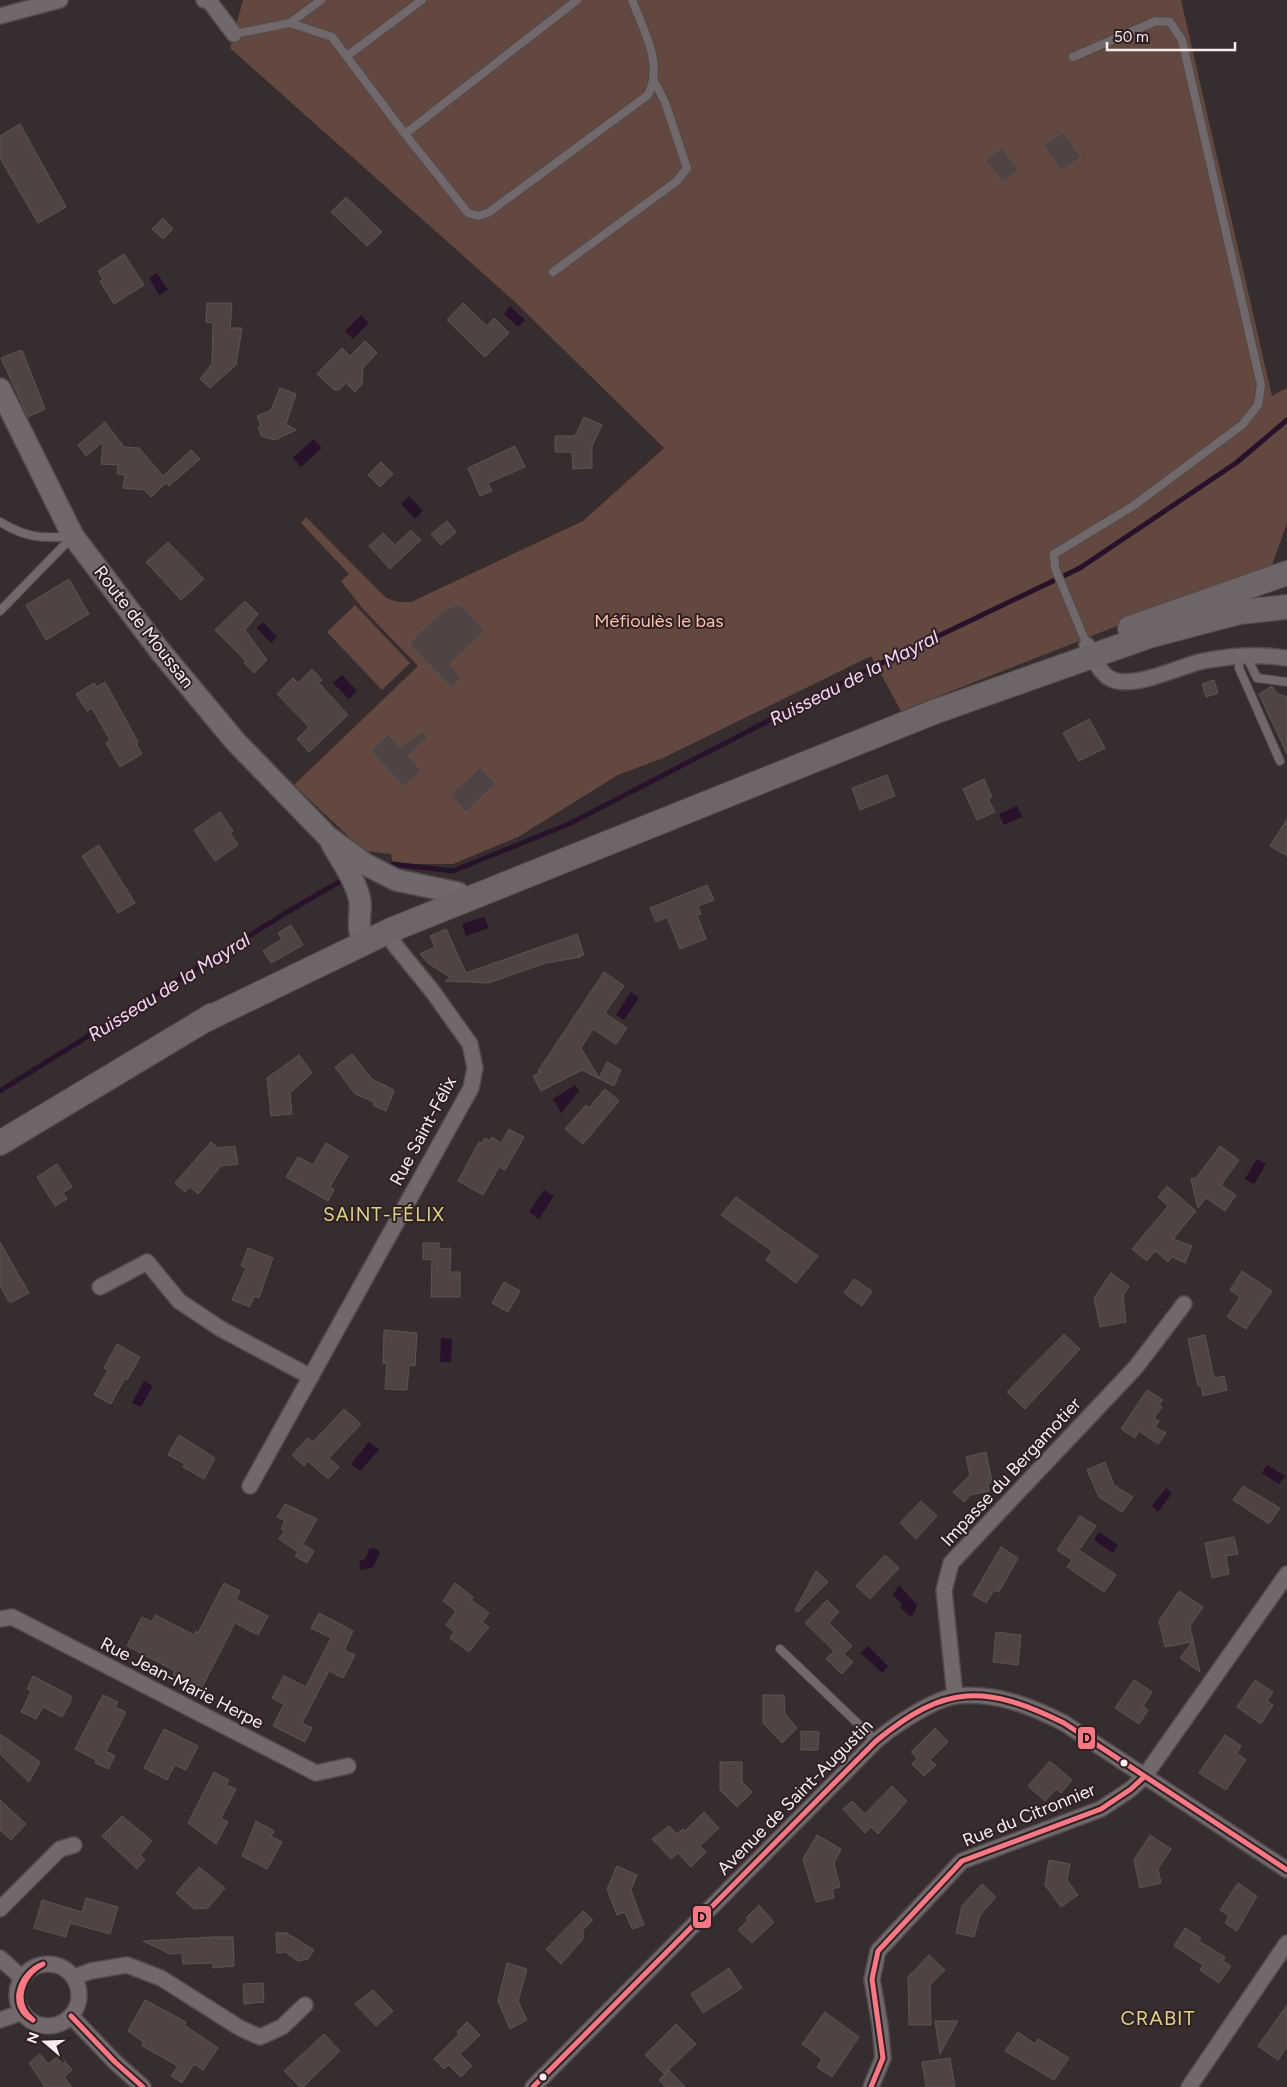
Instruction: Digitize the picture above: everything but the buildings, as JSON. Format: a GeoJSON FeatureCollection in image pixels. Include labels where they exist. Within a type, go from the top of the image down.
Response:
{"type":"FeatureCollection","features":[{"type":"Feature","properties":{"kind":"main road"},"geometry":{"type":"LineString","coordinates":[[200,1023],[391,930],[934,712],[1028,681],[1169,613],[1287,573]]}},
{"type":"Feature","properties":{"kind":"main road"},"geometry":{"type":"LineString","coordinates":[[1090,650],[1240,612],[1287,607]]}},
{"type":"Feature","properties":{"kind":"main road"},"geometry":{"type":"LineString","coordinates":[[0,1143],[297,964],[394,915],[578,855]]}},
{"type":"Feature","properties":{"kind":"street"},"geometry":{"type":"LineString","coordinates":[[0,16],[60,0]]}},
{"type":"Feature","properties":{"kind":"street"},"geometry":{"type":"LineString","coordinates":[[204,0],[210,2],[234,34]]}},
{"type":"Feature","properties":{"kind":"street","name":"Route de Moussan"},"geometry":{"type":"LineString","coordinates":[[0,389],[73,536],[160,651],[235,741],[328,837]]}},
{"type":"Feature","properties":{"kind":"street"},"geometry":{"type":"LineString","coordinates":[[1090,650],[1110,679],[1119,681],[1148,679],[1203,661],[1269,655],[1287,658]]}},
{"type":"Feature","properties":{"kind":"street"},"geometry":{"type":"LineString","coordinates":[[328,837],[365,864],[396,880],[458,893]]}},
{"type":"Feature","properties":{"kind":"street"},"geometry":{"type":"LineString","coordinates":[[328,837],[356,885],[360,903],[357,920],[360,932]]}},
{"type":"Feature","properties":{"kind":"street","name":"Rue Saint-Félix"},"geometry":{"type":"LineString","coordinates":[[250,1486],[471,1088],[475,1068],[470,1044],[434,992],[394,944],[391,930]]}},
{"type":"Feature","properties":{"kind":"street"},"geometry":{"type":"LineString","coordinates":[[100,1287],[147,1262],[179,1301],[222,1329],[311,1377]]}},
{"type":"Feature","properties":{"kind":"street","name":"Impasse du Bergamotier"},"geometry":{"type":"LineString","coordinates":[[955,1696],[944,1590],[951,1563],[1136,1368],[1184,1304]]}},
{"type":"Feature","properties":{"kind":"street","name":"Rue du Citronnier"},"geometry":{"type":"LineString","coordinates":[[871,2087],[883,2058],[880,2025],[872,1979],[878,1951],[962,1861],[1101,1809],[1131,1789],[1144,1777],[1287,1574]]}},
{"type":"Feature","properties":{"kind":"street","name":"Rue Jean-Marie Herpe"},"geometry":{"type":"LineString","coordinates":[[0,1619],[12,1617],[316,1773],[348,1766]]}},
{"type":"Feature","properties":{"kind":"street","name":"Avenue de Saint-Augustin"},"geometry":{"type":"LineString","coordinates":[[533,2087],[892,1726],[955,1696],[1004,1699],[1036,1709],[1064,1723],[1287,1870]]}},
{"type":"Feature","properties":{"kind":"street"},"geometry":{"type":"LineString","coordinates":[[0,1909],[60,1849],[74,1845]]}},
{"type":"Feature","properties":{"kind":"street"},"geometry":{"type":"LineString","coordinates":[[1189,2087],[1287,1943]]}},
{"type":"Feature","properties":{"kind":"street"},"geometry":{"type":"LineString","coordinates":[[0,1958],[22,1978]]}},
{"type":"Feature","properties":{"kind":"street"},"geometry":{"type":"LineString","coordinates":[[48,1964],[67,1969],[74,1977],[79,1989],[79,2002],[71,2016],[55,2025],[45,2026],[36,2023],[22,2012],[18,2001],[18,1990],[22,1978],[28,1970],[48,1964]]}},
{"type":"Feature","properties":{"kind":"street"},"geometry":{"type":"LineString","coordinates":[[74,1977],[91,1971],[127,1965],[161,1978],[240,2028],[260,2037],[282,2028],[305,2005]]}},
{"type":"Feature","properties":{"kind":"street"},"geometry":{"type":"LineString","coordinates":[[0,2020],[22,2012]]}},
{"type":"Feature","properties":{"kind":"street"},"geometry":{"type":"LineString","coordinates":[[71,2016],[143,2087]]}},
{"type":"Feature","properties":{"kind":"lane"},"geometry":{"type":"LineString","coordinates":[[234,34],[290,23],[321,0]]}},
{"type":"Feature","properties":{"kind":"lane"},"geometry":{"type":"LineString","coordinates":[[347,56],[422,0]]}},
{"type":"Feature","properties":{"kind":"lane"},"geometry":{"type":"LineString","coordinates":[[405,134],[577,0]]}},
{"type":"Feature","properties":{"kind":"lane"},"geometry":{"type":"LineString","coordinates":[[290,23],[332,37],[405,134],[468,213],[478,216],[488,213],[648,95],[654,83],[654,64],[632,0]]}},
{"type":"Feature","properties":{"kind":"lane"},"geometry":{"type":"LineString","coordinates":[[1073,58],[1156,21],[1170,22],[1182,40],[1261,385],[1258,405],[1242,425],[1133,506],[1054,554],[1054,568],[1090,650]]}},
{"type":"Feature","properties":{"kind":"lane"},"geometry":{"type":"LineString","coordinates":[[553,272],[677,181],[686,168],[665,102],[654,83]]}},
{"type":"Feature","properties":{"kind":"lane"},"geometry":{"type":"LineString","coordinates":[[0,522],[17,532],[43,539],[73,536]]}},
{"type":"Feature","properties":{"kind":"lane"},"geometry":{"type":"LineString","coordinates":[[0,611],[73,536]]}},
{"type":"Feature","properties":{"kind":"lane"},"geometry":{"type":"LineString","coordinates":[[1243,658],[1257,678],[1287,682]]}},
{"type":"Feature","properties":{"kind":"lane"},"geometry":{"type":"LineString","coordinates":[[1243,658],[1239,668],[1280,761]]}},
{"type":"Feature","properties":{"kind":"lane"},"geometry":{"type":"LineString","coordinates":[[780,1649],[876,1741]]}},
{"type":"Feature","properties":{"kind":"green space","name":"Méfioulès le bas"},"geometry":{"type":"Polygon","coordinates":[[[243,0],[1181,0],[1272,396],[1287,388],[1287,523],[1272,565],[901,711],[871,656],[663,758],[618,775],[518,837],[453,864],[393,864],[391,854],[364,851],[294,785],[418,666],[363,609],[341,581],[349,574],[301,523],[306,517],[386,598],[399,602],[411,602],[583,521],[664,448],[514,301],[230,48],[243,0]]]}},
{"type":"Feature","properties":{"kind":"green space"},"geometry":{"type":"Polygon","coordinates":[[[355,605],[410,663],[382,690],[327,632],[355,605]]]}},
{"type":"Feature","properties":{"kind":"shaded area"},"geometry":{"type":"Polygon","coordinates":[[[157,273],[168,290],[159,295],[149,278],[157,273]]]}},
{"type":"Feature","properties":{"kind":"shaded area"},"geometry":{"type":"Polygon","coordinates":[[[510,306],[525,320],[518,327],[504,314],[510,306]]]}},
{"type":"Feature","properties":{"kind":"shaded area"},"geometry":{"type":"Polygon","coordinates":[[[361,315],[369,323],[353,339],[345,331],[361,315]]]}},
{"type":"Feature","properties":{"kind":"shaded area"},"geometry":{"type":"Polygon","coordinates":[[[313,439],[322,448],[301,467],[293,458],[313,439]]]}},
{"type":"Feature","properties":{"kind":"shaded area"},"geometry":{"type":"Polygon","coordinates":[[[409,496],[423,511],[415,519],[401,504],[409,496]]]}},
{"type":"Feature","properties":{"kind":"shaded area"},"geometry":{"type":"Polygon","coordinates":[[[263,622],[277,637],[271,643],[257,628],[263,622]]]}},
{"type":"Feature","properties":{"kind":"shaded area"},"geometry":{"type":"Polygon","coordinates":[[[342,675],[357,691],[349,699],[333,683],[342,675]]]}},
{"type":"Feature","properties":{"kind":"shaded area"},"geometry":{"type":"Polygon","coordinates":[[[1017,806],[1022,817],[1004,825],[999,814],[1017,806]]]}},
{"type":"Feature","properties":{"kind":"shaded area"},"geometry":{"type":"Polygon","coordinates":[[[484,917],[489,928],[466,936],[462,924],[484,917]]]}},
{"type":"Feature","properties":{"kind":"shaded area"},"geometry":{"type":"Polygon","coordinates":[[[631,992],[639,998],[624,1020],[616,1015],[631,992]]]}},
{"type":"Feature","properties":{"kind":"shaded area"},"geometry":{"type":"Polygon","coordinates":[[[575,1085],[579,1091],[561,1113],[553,1099],[575,1085]]]}},
{"type":"Feature","properties":{"kind":"shaded area"},"geometry":{"type":"Polygon","coordinates":[[[1257,1159],[1266,1164],[1254,1184],[1245,1179],[1257,1159]]]}},
{"type":"Feature","properties":{"kind":"shaded area"},"geometry":{"type":"Polygon","coordinates":[[[544,1190],[554,1196],[539,1219],[529,1212],[544,1190]]]}},
{"type":"Feature","properties":{"kind":"shaded area"},"geometry":{"type":"Polygon","coordinates":[[[441,1338],[452,1339],[451,1362],[440,1362],[441,1338]]]}},
{"type":"Feature","properties":{"kind":"shaded area"},"geometry":{"type":"Polygon","coordinates":[[[144,1381],[153,1386],[141,1407],[132,1403],[144,1381]]]}},
{"type":"Feature","properties":{"kind":"shaded area"},"geometry":{"type":"Polygon","coordinates":[[[369,1442],[379,1450],[360,1471],[351,1464],[369,1442]]]}},
{"type":"Feature","properties":{"kind":"shaded area"},"geometry":{"type":"Polygon","coordinates":[[[1267,1465],[1285,1476],[1279,1484],[1262,1473],[1267,1465]]]}},
{"type":"Feature","properties":{"kind":"shaded area"},"geometry":{"type":"Polygon","coordinates":[[[1166,1488],[1172,1493],[1158,1512],[1152,1506],[1166,1488]]]}},
{"type":"Feature","properties":{"kind":"shaded area"},"geometry":{"type":"Polygon","coordinates":[[[1099,1532],[1118,1545],[1113,1553],[1094,1540],[1099,1532]]]}},
{"type":"Feature","properties":{"kind":"shaded area"},"geometry":{"type":"Polygon","coordinates":[[[369,1549],[377,1549],[380,1554],[373,1567],[361,1570],[359,1562],[366,1558],[369,1549]]]}},
{"type":"Feature","properties":{"kind":"shaded area"},"geometry":{"type":"Polygon","coordinates":[[[899,1585],[917,1605],[913,1615],[909,1616],[901,1608],[901,1603],[893,1595],[899,1585]]]}},
{"type":"Feature","properties":{"kind":"shaded area"},"geometry":{"type":"Polygon","coordinates":[[[868,1646],[888,1666],[882,1673],[861,1653],[868,1646]]]}},
{"type":"Feature","properties":{"kind":"waterway","name":"Ruisseau de la Mayral"},"geometry":{"type":"LineString","coordinates":[[393,864],[453,871],[569,824],[853,677],[1080,568],[1236,463],[1287,420]]}},
{"type":"Feature","properties":{"kind":"waterway","name":"Ruisseau de la Mayral"},"geometry":{"type":"LineString","coordinates":[[0,1091],[289,911],[339,882]]}},
{"type":"Feature","properties":{"kind":"transit line","name":"D"},"geometry":{"type":"LineString","coordinates":[[533,2087],[876,1741],[901,1722],[923,1709],[945,1700],[966,1696],[1011,1701],[1064,1723],[1287,1870]]}},
{"type":"Feature","properties":{"kind":"transit line","name":"D"},"geometry":{"type":"LineString","coordinates":[[871,2087],[883,2058],[872,1979],[878,1951],[962,1861],[1101,1809],[1131,1789],[1144,1777]]}},
{"type":"Feature","properties":{"kind":"transit line","name":"D"},"geometry":{"type":"LineString","coordinates":[[33,2020],[20,2007],[20,1990],[28,1974],[43,1964]]}},
{"type":"Feature","properties":{"kind":"transit line","name":"D"},"geometry":{"type":"LineString","coordinates":[[33,2020],[26,2013],[23,2006],[22,1990],[29,1975],[43,1964]]}},
{"type":"Feature","properties":{"kind":"transit line","name":"D"},"geometry":{"type":"LineString","coordinates":[[71,2016],[115,2062],[143,2087]]}},
{"type":"Feature","properties":{"kind":"district","name":"SAINT-FÉLIX"},"geometry":{"type":"Point","coordinates":[384,1214]}},
{"type":"Feature","properties":{"kind":"district","name":"CRABIT"},"geometry":{"type":"Point","coordinates":[1158,2018]}}]}
